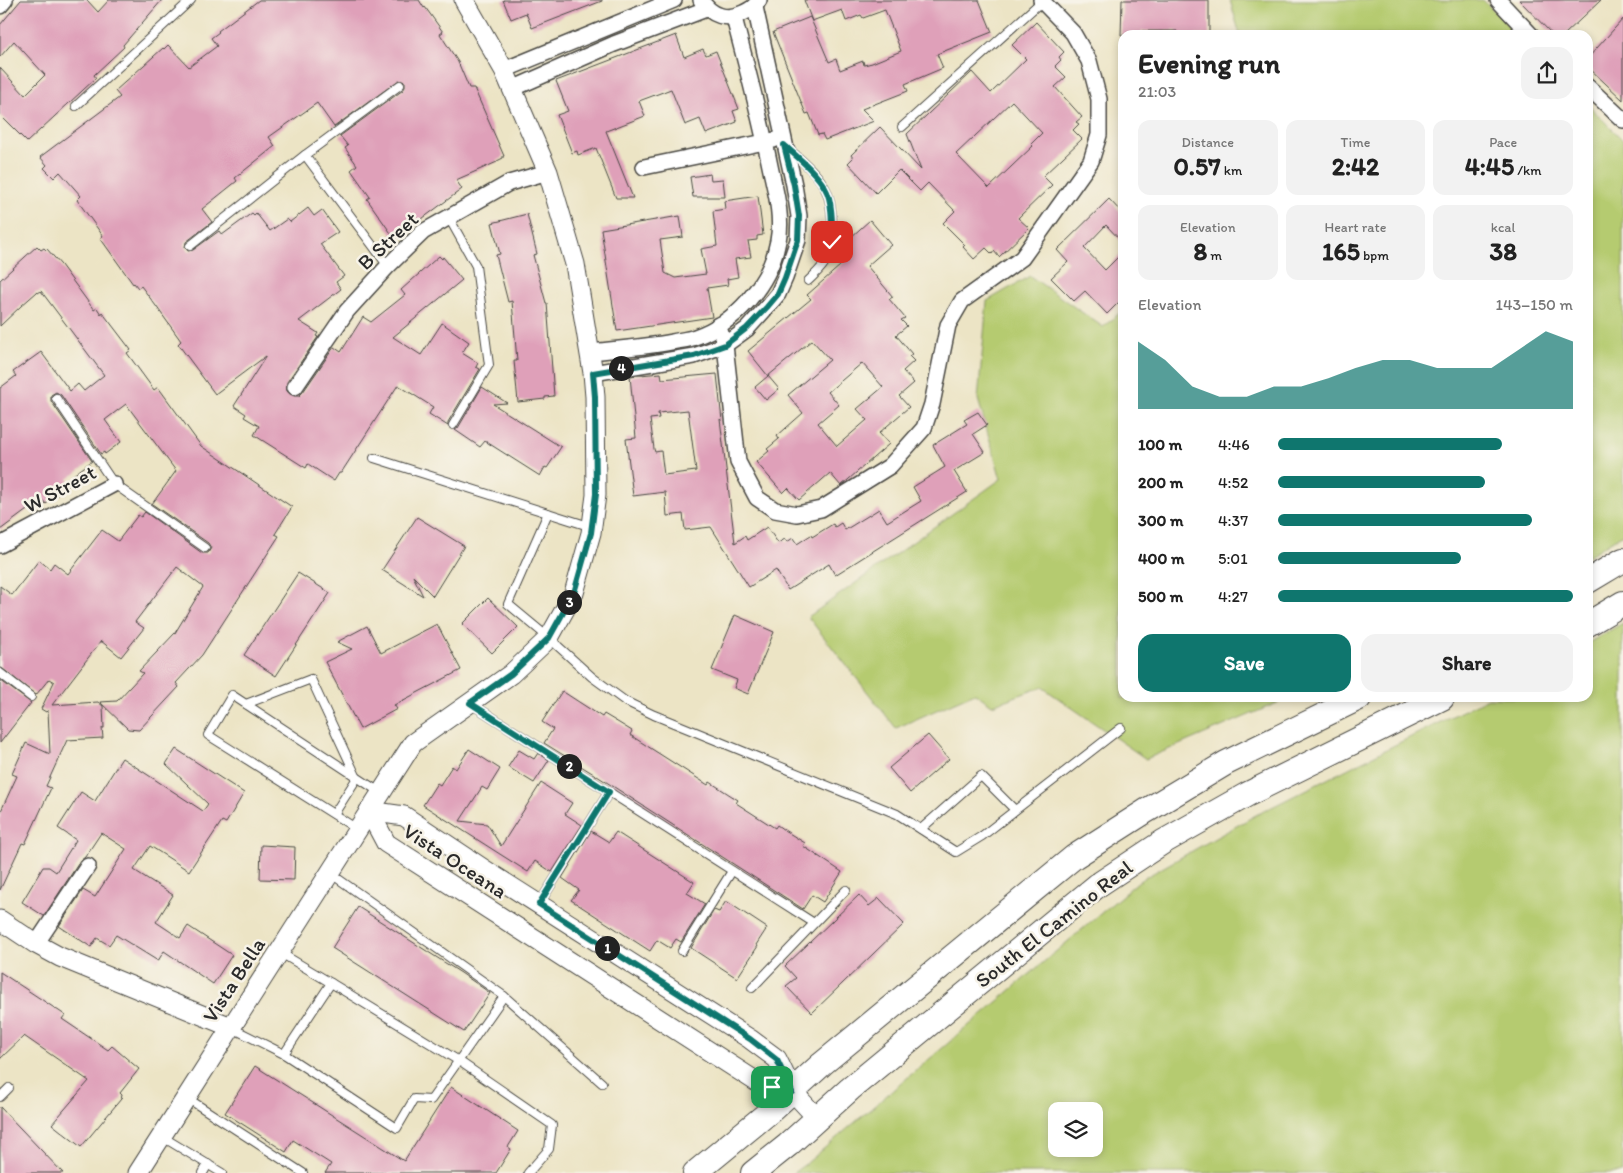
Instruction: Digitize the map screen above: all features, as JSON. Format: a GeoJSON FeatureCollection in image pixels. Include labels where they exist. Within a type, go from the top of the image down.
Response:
{"type":"FeatureCollection","features":[{"type":"Feature","properties":{"kind":"main road"},"geometry":{"type":"LineString","coordinates":[[1593,578],[1623,560]]}},
{"type":"Feature","properties":{"kind":"main road"},"geometry":{"type":"LineString","coordinates":[[1593,621],[1623,603]]}},
{"type":"Feature","properties":{"kind":"main road","name":"South El Camino Real"},"geometry":{"type":"LineString","coordinates":[[695,1173],[792,1092],[822,1064],[1074,857],[1146,811],[1226,764],[1351,702]]}},
{"type":"Feature","properties":{"kind":"main road","name":"South El Camino Real"},"geometry":{"type":"LineString","coordinates":[[753,1173],[788,1145],[858,1082],[1098,885],[1163,842],[1248,794],[1434,702]]}},
{"type":"Feature","properties":{"kind":"street"},"geometry":{"type":"LineString","coordinates":[[0,6],[5,0]]}},
{"type":"Feature","properties":{"kind":"street","name":"Vista Bella"},"geometry":{"type":"LineString","coordinates":[[138,1173],[413,743],[511,674],[549,638],[574,593],[592,527],[596,494],[593,373],[576,264],[548,172],[504,70],[464,0]]}},
{"type":"Feature","properties":{"kind":"street"},"geometry":{"type":"LineString","coordinates":[[504,70],[674,0]]}},
{"type":"Feature","properties":{"kind":"street"},"geometry":{"type":"LineString","coordinates":[[718,325],[725,345],[738,462],[757,498],[775,510],[790,513],[797,514],[820,510],[890,466],[924,428],[932,404],[948,325],[962,301],[1022,258],[1091,161],[1094,152],[1099,135],[1099,99],[1089,61],[1073,33],[1041,0]]}},
{"type":"Feature","properties":{"kind":"street"},"geometry":{"type":"LineString","coordinates":[[1498,0],[1526,30]]}},
{"type":"Feature","properties":{"kind":"street"},"geometry":{"type":"LineString","coordinates":[[512,88],[704,4],[719,16],[734,18],[757,4],[799,216],[798,240],[778,294],[747,328],[725,345],[694,356],[593,373]]}},
{"type":"Feature","properties":{"kind":"street"},"geometry":{"type":"LineString","coordinates":[[589,352],[660,344],[693,338],[709,331],[749,301],[764,280],[774,258],[780,220],[765,142],[734,18]]}},
{"type":"Feature","properties":{"kind":"street"},"geometry":{"type":"LineString","coordinates":[[1593,93],[1623,120]]}},
{"type":"Feature","properties":{"kind":"street"},"geometry":{"type":"LineString","coordinates":[[644,167],[765,142],[784,141]]}},
{"type":"Feature","properties":{"kind":"street","name":"B Street"},"geometry":{"type":"LineString","coordinates":[[295,387],[348,310],[388,266],[424,232],[509,183],[548,172]]}},
{"type":"Feature","properties":{"kind":"street","name":"W Street"},"geometry":{"type":"LineString","coordinates":[[0,545],[114,484]]}},
{"type":"Feature","properties":{"kind":"street","name":"Vista Oceana"},"geometry":{"type":"LineString","coordinates":[[369,811],[386,843],[757,1082],[792,1092]]}},
{"type":"Feature","properties":{"kind":"street","name":"Vista Oceana"},"geometry":{"type":"LineString","coordinates":[[369,811],[404,816],[763,1049],[777,1060],[792,1092],[817,1118]]}},
{"type":"Feature","properties":{"kind":"street"},"geometry":{"type":"LineString","coordinates":[[36,944],[88,866]]}},
{"type":"Feature","properties":{"kind":"street"},"geometry":{"type":"LineString","coordinates":[[0,920],[36,944],[60,957],[231,1027]]}},
{"type":"Feature","properties":{"kind":"lane"},"geometry":{"type":"LineString","coordinates":[[76,106],[191,0]]}},
{"type":"Feature","properties":{"kind":"lane"},"geometry":{"type":"LineString","coordinates":[[902,126],[1041,0]]}},
{"type":"Feature","properties":{"kind":"lane"},"geometry":{"type":"LineString","coordinates":[[190,246],[400,85]]}},
{"type":"Feature","properties":{"kind":"lane"},"geometry":{"type":"LineString","coordinates":[[784,141],[826,189],[832,216],[832,242],[829,256],[823,266],[808,281]]}},
{"type":"Feature","properties":{"kind":"lane"},"geometry":{"type":"LineString","coordinates":[[305,156],[388,266]]}},
{"type":"Feature","properties":{"kind":"lane"},"geometry":{"type":"LineString","coordinates":[[449,218],[476,266],[489,365],[453,425]]}},
{"type":"Feature","properties":{"kind":"lane"},"geometry":{"type":"LineString","coordinates":[[56,398],[114,484],[205,548]]}},
{"type":"Feature","properties":{"kind":"lane"},"geometry":{"type":"LineString","coordinates":[[374,458],[592,527]]}},
{"type":"Feature","properties":{"kind":"lane"},"geometry":{"type":"LineString","coordinates":[[548,513],[508,604],[549,638],[592,678],[625,701],[663,718],[897,814],[956,852],[982,836],[1120,728]]}},
{"type":"Feature","properties":{"kind":"lane"},"geometry":{"type":"LineString","coordinates":[[0,672],[31,697]]}},
{"type":"Feature","properties":{"kind":"lane"},"geometry":{"type":"LineString","coordinates":[[246,704],[311,678],[357,778]]}},
{"type":"Feature","properties":{"kind":"lane"},"geometry":{"type":"LineString","coordinates":[[358,829],[208,735],[232,695],[381,794]]}},
{"type":"Feature","properties":{"kind":"lane"},"geometry":{"type":"LineString","coordinates":[[470,703],[814,923]]}},
{"type":"Feature","properties":{"kind":"lane"},"geometry":{"type":"LineString","coordinates":[[921,829],[981,776],[1014,810]]}},
{"type":"Feature","properties":{"kind":"lane"},"geometry":{"type":"LineString","coordinates":[[334,814],[357,778]]}},
{"type":"Feature","properties":{"kind":"lane"},"geometry":{"type":"LineString","coordinates":[[539,904],[609,792]]}},
{"type":"Feature","properties":{"kind":"lane"},"geometry":{"type":"LineString","coordinates":[[682,951],[732,871]]}},
{"type":"Feature","properties":{"kind":"lane"},"geometry":{"type":"LineString","coordinates":[[330,873],[504,996],[602,1083]]}},
{"type":"Feature","properties":{"kind":"lane"},"geometry":{"type":"LineString","coordinates":[[752,988],[846,890]]}},
{"type":"Feature","properties":{"kind":"lane"},"geometry":{"type":"LineString","coordinates":[[278,952],[459,1061],[552,1126],[549,1149],[528,1173]]}},
{"type":"Feature","properties":{"kind":"lane"},"geometry":{"type":"LineString","coordinates":[[284,1054],[331,983]]}},
{"type":"Feature","properties":{"kind":"lane"},"geometry":{"type":"LineString","coordinates":[[231,1027],[284,1054],[397,1128],[414,1099],[431,1100],[504,996]]}},
{"type":"Feature","properties":{"kind":"lane"},"geometry":{"type":"LineString","coordinates":[[0,1098],[9,1088]]}},
{"type":"Feature","properties":{"kind":"lane"},"geometry":{"type":"LineString","coordinates":[[186,1097],[303,1173]]}},
{"type":"Feature","properties":{"kind":"lane"},"geometry":{"type":"LineString","coordinates":[[161,1136],[222,1173]]}},
{"type":"Feature","properties":{"kind":"lane"},"geometry":{"type":"LineString","coordinates":[[203,1173],[208,1164]]}},
{"type":"Feature","properties":{"kind":"green space"},"geometry":{"type":"Polygon","coordinates":[[[1230,0],[1483,0],[1513,30],[1239,30],[1230,0]]]}},
{"type":"Feature","properties":{"kind":"green space"},"geometry":{"type":"Polygon","coordinates":[[[1593,110],[1623,140],[1623,534],[1593,553],[1593,110]]]}},
{"type":"Feature","properties":{"kind":"green space"},"geometry":{"type":"Polygon","coordinates":[[[1030,276],[1103,327],[1118,314],[1118,702],[1280,702],[1146,759],[1042,687],[992,705],[975,693],[896,728],[808,617],[1001,479],[978,399],[987,301],[1030,276]]]}},
{"type":"Feature","properties":{"kind":"green space"},"geometry":{"type":"Polygon","coordinates":[[[1623,623],[1623,1173],[793,1173],[1139,881],[1256,815],[1480,702],[1593,702],[1593,640],[1623,623]]]}},
{"type":"Feature","properties":{"kind":"building"},"geometry":{"type":"Polygon","coordinates":[[[21,0],[87,0],[98,12],[109,0],[162,0],[123,45],[124,47],[94,75],[96,78],[27,142],[0,115],[0,68],[25,95],[45,75],[14,41],[0,57],[0,25],[21,0]]]}},
{"type":"Feature","properties":{"kind":"building"},"geometry":{"type":"Polygon","coordinates":[[[259,0],[419,0],[443,32],[440,34],[458,62],[469,88],[474,88],[504,156],[497,162],[456,180],[462,189],[395,239],[367,199],[370,197],[351,170],[357,165],[345,148],[348,146],[340,136],[403,90],[405,82],[399,80],[334,127],[317,103],[269,137],[275,146],[235,178],[237,181],[202,209],[212,222],[186,242],[185,247],[188,251],[193,250],[219,231],[222,235],[252,213],[254,215],[256,213],[270,231],[287,219],[290,222],[308,208],[314,216],[322,210],[338,232],[320,244],[344,276],[336,282],[341,289],[299,321],[318,333],[316,336],[318,337],[287,382],[287,391],[294,396],[299,396],[303,392],[334,347],[341,352],[363,317],[371,322],[405,295],[401,290],[439,256],[442,259],[443,257],[462,280],[393,337],[421,355],[442,323],[469,342],[462,353],[478,363],[476,367],[480,369],[448,422],[448,426],[429,414],[433,407],[398,385],[334,481],[308,464],[306,468],[254,435],[259,426],[244,417],[246,414],[234,406],[266,356],[215,394],[178,344],[181,341],[156,306],[141,286],[138,288],[133,284],[100,238],[103,236],[77,200],[81,196],[60,172],[54,178],[44,168],[47,165],[40,157],[120,97],[115,91],[163,48],[168,45],[189,67],[217,46],[211,38],[218,31],[259,0]]]}},
{"type":"Feature","properties":{"kind":"building"},"geometry":{"type":"Polygon","coordinates":[[[503,0],[602,1],[532,28],[526,13],[511,19],[503,0]]]}},
{"type":"Feature","properties":{"kind":"building"},"geometry":{"type":"Polygon","coordinates":[[[804,0],[979,0],[992,32],[937,54],[943,68],[905,84],[908,91],[862,109],[874,121],[825,140],[822,134],[818,135],[809,113],[806,114],[773,32],[810,17],[829,62],[836,59],[840,70],[863,61],[864,65],[872,63],[901,51],[885,10],[863,18],[861,15],[846,21],[842,10],[812,21],[804,0]]]}},
{"type":"Feature","properties":{"kind":"building"},"geometry":{"type":"Polygon","coordinates":[[[1122,0],[1209,0],[1209,30],[1121,30],[1122,0]]]}},
{"type":"Feature","properties":{"kind":"building"},"geometry":{"type":"Polygon","coordinates":[[[1519,0],[1601,0],[1569,30],[1548,30],[1519,0]]]}},
{"type":"Feature","properties":{"kind":"building"},"geometry":{"type":"Polygon","coordinates":[[[1623,19],[1623,100],[1593,72],[1593,52],[1623,19]]]}},
{"type":"Feature","properties":{"kind":"building"},"geometry":{"type":"Polygon","coordinates":[[[1036,22],[1064,52],[1059,57],[1061,60],[1055,66],[1066,77],[1055,87],[1082,117],[1076,122],[1079,124],[1073,130],[1082,139],[1043,176],[1052,185],[1018,218],[1029,228],[999,257],[994,251],[992,254],[986,248],[974,259],[963,247],[965,245],[943,223],[955,211],[928,183],[920,191],[899,170],[876,193],[848,163],[853,158],[851,155],[880,127],[921,170],[907,134],[972,72],[991,93],[1026,59],[1012,45],[1036,22]],[[1012,101],[956,154],[989,188],[1033,146],[1031,144],[1042,133],[1012,101]]]}},
{"type":"Feature","properties":{"kind":"building"},"geometry":{"type":"Polygon","coordinates":[[[676,35],[684,57],[703,49],[706,55],[716,51],[739,109],[733,111],[737,122],[706,134],[700,119],[685,125],[671,89],[639,101],[645,116],[606,131],[633,198],[616,198],[596,148],[578,155],[577,151],[572,153],[557,115],[568,111],[556,81],[676,35]]]}},
{"type":"Feature","properties":{"kind":"building"},"geometry":{"type":"Polygon","coordinates":[[[710,174],[711,180],[723,179],[725,197],[693,197],[690,177],[710,174]]]}},
{"type":"Feature","properties":{"kind":"building"},"geometry":{"type":"Polygon","coordinates":[[[758,196],[763,235],[757,236],[757,240],[748,241],[751,257],[735,259],[738,277],[727,279],[728,285],[707,288],[712,317],[617,331],[601,229],[680,216],[683,237],[660,240],[665,273],[675,278],[706,274],[701,249],[717,246],[713,211],[725,209],[724,201],[758,196]]]}},
{"type":"Feature","properties":{"kind":"building"},"geometry":{"type":"Polygon","coordinates":[[[1109,199],[1118,209],[1118,238],[1106,225],[1084,248],[1105,270],[1118,257],[1118,303],[1107,314],[1085,291],[1074,301],[1051,278],[1068,262],[1057,250],[1109,199]]]}},
{"type":"Feature","properties":{"kind":"building"},"geometry":{"type":"Polygon","coordinates":[[[527,214],[537,254],[533,255],[547,303],[554,396],[518,402],[514,361],[517,361],[512,301],[508,302],[496,255],[500,254],[492,223],[527,214]]]}},
{"type":"Feature","properties":{"kind":"building"},"geometry":{"type":"Polygon","coordinates":[[[870,220],[891,245],[867,266],[893,297],[889,299],[905,318],[901,320],[907,326],[896,335],[912,354],[909,356],[914,361],[903,371],[914,383],[899,396],[909,407],[879,433],[889,444],[841,486],[830,473],[799,500],[788,488],[783,493],[756,462],[779,439],[777,436],[803,413],[788,395],[830,360],[812,340],[768,376],[748,351],[811,299],[807,295],[849,258],[840,247],[870,220]],[[862,363],[828,392],[839,405],[818,423],[837,446],[867,420],[857,409],[883,387],[862,363]]]}},
{"type":"Feature","properties":{"kind":"building"},"geometry":{"type":"Polygon","coordinates":[[[37,246],[41,250],[47,249],[94,310],[97,308],[101,314],[102,312],[131,350],[127,353],[154,390],[158,387],[201,446],[292,507],[275,534],[279,536],[202,655],[176,683],[179,687],[139,730],[128,729],[100,702],[117,701],[143,673],[139,671],[175,633],[203,587],[177,567],[135,622],[144,628],[121,657],[101,641],[52,705],[98,702],[103,706],[103,738],[67,740],[46,786],[51,788],[25,844],[22,843],[0,890],[0,813],[17,776],[12,774],[26,743],[50,754],[48,710],[46,712],[41,709],[54,682],[49,679],[36,695],[0,667],[0,586],[12,595],[39,560],[50,569],[54,563],[68,574],[102,530],[118,541],[138,515],[141,517],[145,512],[202,553],[208,553],[211,548],[208,543],[152,504],[176,471],[126,404],[105,420],[121,442],[105,454],[104,452],[101,454],[61,395],[56,392],[51,395],[51,401],[92,461],[68,479],[71,484],[46,504],[42,499],[0,530],[0,388],[16,376],[13,372],[41,352],[70,391],[78,384],[84,391],[104,375],[41,291],[37,292],[0,326],[0,280],[37,246]]]}},
{"type":"Feature","properties":{"kind":"building"},"geometry":{"type":"Polygon","coordinates":[[[661,373],[662,379],[717,374],[722,421],[720,419],[735,543],[745,536],[747,540],[767,527],[778,543],[785,539],[787,542],[793,538],[797,544],[833,524],[835,527],[841,523],[845,530],[879,509],[887,522],[921,501],[913,487],[945,467],[933,445],[967,424],[964,420],[978,412],[987,425],[973,434],[985,452],[954,471],[967,492],[835,575],[829,564],[788,590],[776,570],[749,587],[711,527],[685,530],[683,514],[667,516],[665,492],[633,496],[626,439],[636,438],[630,376],[661,373]],[[688,410],[658,413],[659,418],[650,419],[654,449],[655,452],[661,451],[664,475],[696,471],[688,410]]]}},
{"type":"Feature","properties":{"kind":"building"},"geometry":{"type":"Polygon","coordinates":[[[768,376],[779,389],[766,400],[755,387],[768,376]]]}},
{"type":"Feature","properties":{"kind":"building"},"geometry":{"type":"Polygon","coordinates":[[[482,387],[507,403],[493,404],[561,447],[540,476],[485,441],[480,447],[455,430],[482,387]]]}},
{"type":"Feature","properties":{"kind":"building"},"geometry":{"type":"Polygon","coordinates":[[[417,517],[464,546],[433,596],[413,576],[423,596],[382,570],[417,517]]]}},
{"type":"Feature","properties":{"kind":"building"},"geometry":{"type":"Polygon","coordinates":[[[298,573],[330,593],[276,676],[244,655],[298,573]]]}},
{"type":"Feature","properties":{"kind":"building"},"geometry":{"type":"Polygon","coordinates":[[[488,598],[518,627],[492,653],[462,624],[488,598]]]}},
{"type":"Feature","properties":{"kind":"building"},"geometry":{"type":"Polygon","coordinates":[[[735,615],[774,632],[748,694],[734,688],[737,680],[712,670],[735,615]]]}},
{"type":"Feature","properties":{"kind":"building"},"geometry":{"type":"Polygon","coordinates":[[[437,624],[461,670],[394,705],[397,709],[360,729],[325,662],[352,649],[337,642],[367,626],[381,653],[437,624]]]}},
{"type":"Feature","properties":{"kind":"building"},"geometry":{"type":"Polygon","coordinates":[[[0,680],[31,703],[0,743],[0,680]]]}},
{"type":"Feature","properties":{"kind":"building"},"geometry":{"type":"Polygon","coordinates":[[[562,691],[602,717],[604,714],[632,731],[630,735],[708,785],[710,782],[738,800],[736,803],[775,828],[777,825],[805,843],[803,846],[842,872],[823,902],[812,895],[803,909],[544,743],[553,729],[542,722],[562,691]]]}},
{"type":"Feature","properties":{"kind":"building"},"geometry":{"type":"Polygon","coordinates":[[[928,735],[949,759],[910,793],[889,768],[928,735]]]}},
{"type":"Feature","properties":{"kind":"building"},"geometry":{"type":"Polygon","coordinates":[[[176,749],[244,793],[226,823],[222,821],[189,871],[150,846],[134,870],[173,895],[156,922],[180,938],[188,926],[232,955],[213,984],[164,951],[158,961],[116,935],[109,945],[97,938],[91,947],[59,926],[83,890],[95,897],[126,849],[101,833],[44,916],[22,902],[43,867],[49,867],[56,872],[76,840],[58,828],[81,792],[95,801],[122,758],[203,811],[208,804],[166,764],[176,749]]]}},
{"type":"Feature","properties":{"kind":"building"},"geometry":{"type":"Polygon","coordinates":[[[469,749],[500,769],[487,790],[482,787],[460,821],[487,824],[501,846],[541,783],[572,803],[565,814],[582,825],[552,872],[535,861],[528,872],[423,805],[437,783],[440,785],[452,766],[456,769],[469,749]]]}},
{"type":"Feature","properties":{"kind":"building"},"geometry":{"type":"Polygon","coordinates":[[[519,750],[534,759],[538,753],[549,760],[534,783],[508,767],[519,750]]]}},
{"type":"Feature","properties":{"kind":"building"},"geometry":{"type":"Polygon","coordinates":[[[591,831],[609,842],[616,832],[694,882],[687,893],[705,904],[681,942],[676,939],[670,948],[657,940],[650,951],[571,900],[579,890],[562,878],[591,831]]]}},
{"type":"Feature","properties":{"kind":"building"},"geometry":{"type":"Polygon","coordinates":[[[261,845],[295,847],[294,880],[260,879],[261,845]]]}},
{"type":"Feature","properties":{"kind":"building"},"geometry":{"type":"Polygon","coordinates":[[[859,895],[869,906],[879,898],[904,924],[812,1013],[786,986],[796,978],[785,966],[859,895]]]}},
{"type":"Feature","properties":{"kind":"building"},"geometry":{"type":"Polygon","coordinates":[[[726,901],[767,928],[756,945],[758,946],[737,978],[691,948],[714,910],[719,912],[726,901]]]}},
{"type":"Feature","properties":{"kind":"building"},"geometry":{"type":"Polygon","coordinates":[[[358,907],[490,993],[464,1032],[332,948],[358,907]]]}},
{"type":"Feature","properties":{"kind":"building"},"geometry":{"type":"Polygon","coordinates":[[[0,972],[65,1015],[62,1019],[108,1050],[112,1046],[139,1069],[120,1093],[122,1095],[121,1099],[81,1147],[52,1124],[89,1081],[24,1036],[0,1059],[0,972]]]}},
{"type":"Feature","properties":{"kind":"building"},"geometry":{"type":"Polygon","coordinates":[[[255,1066],[404,1161],[451,1087],[518,1131],[508,1147],[511,1149],[496,1173],[325,1173],[331,1164],[293,1140],[286,1152],[225,1113],[255,1066]]]}},
{"type":"Feature","properties":{"kind":"building"},"geometry":{"type":"Polygon","coordinates":[[[0,1107],[41,1150],[63,1173],[0,1173],[0,1107]]]}},
{"type":"Feature","properties":{"kind":"route"},"geometry":{"type":"LineString","coordinates":[[772,1087],[792,1092],[777,1060],[750,1039],[539,904],[609,792],[470,703],[511,674],[549,638],[574,593],[591,533],[596,494],[593,373],[694,356],[725,345],[747,328],[778,294],[798,240],[799,216],[794,185],[784,145],[809,168],[826,189],[832,216],[832,242]]}}]}
